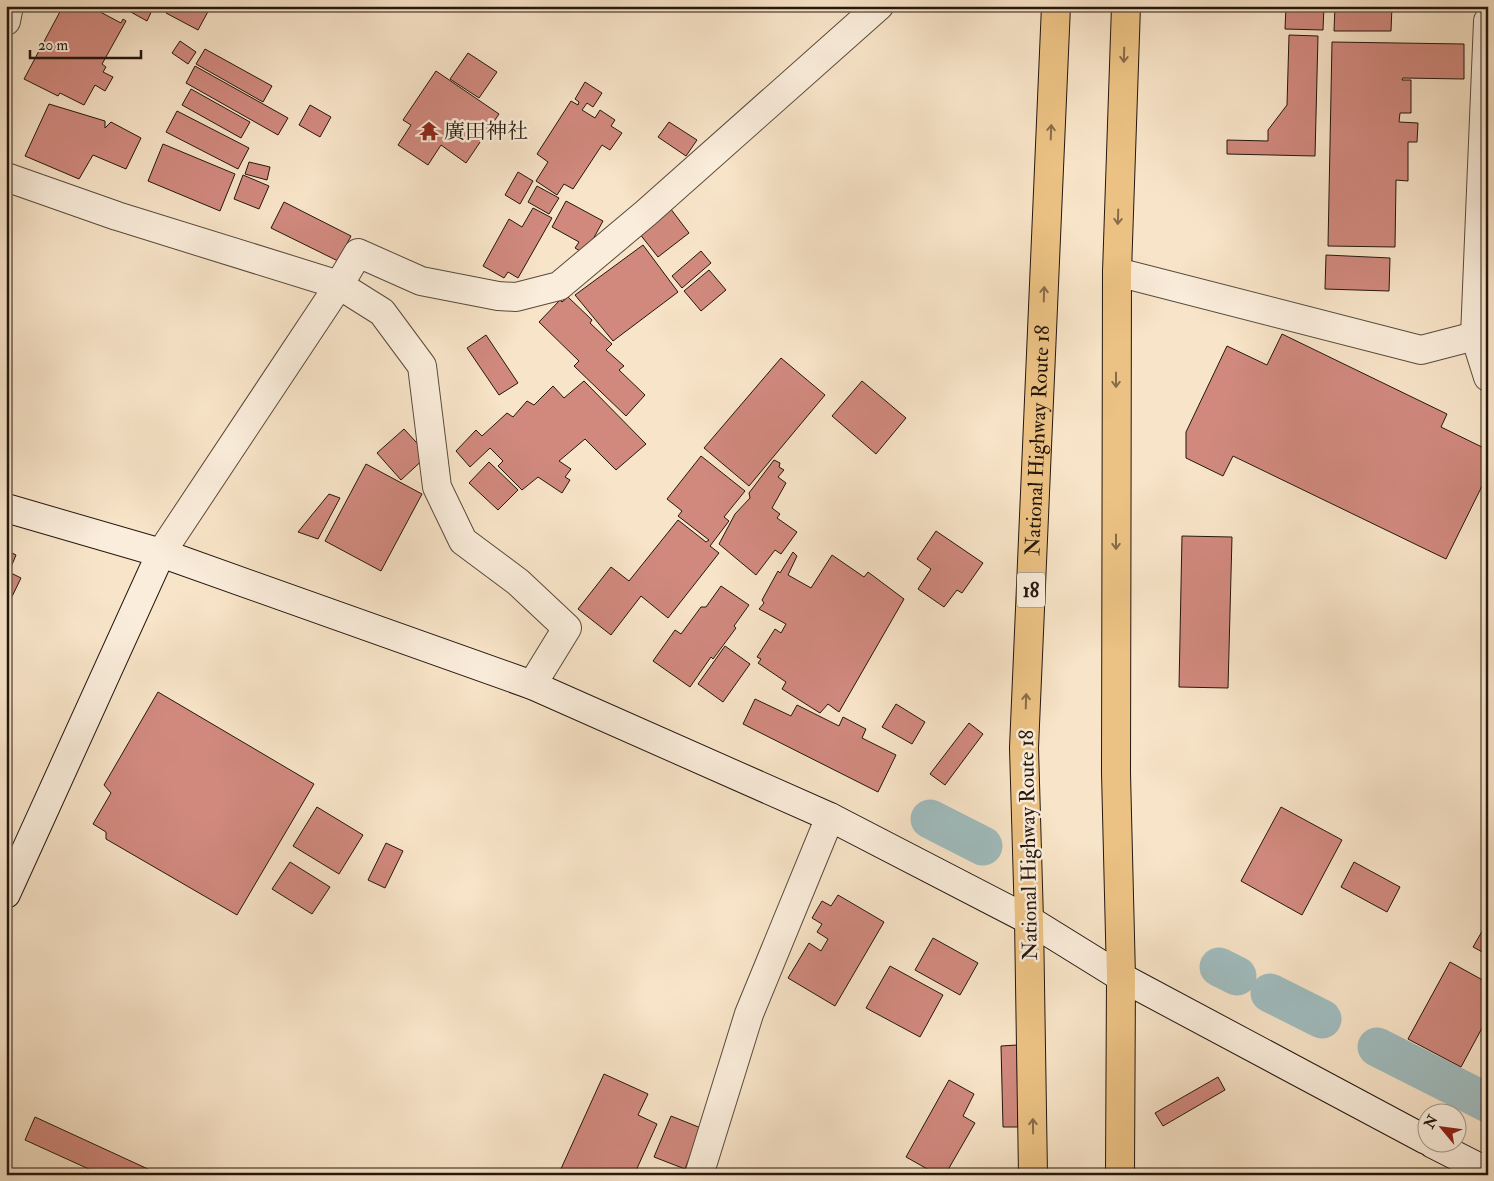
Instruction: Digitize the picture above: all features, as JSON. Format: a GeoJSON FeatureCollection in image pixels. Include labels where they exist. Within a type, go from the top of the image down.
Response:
{"type":"FeatureCollection","features":[{"type":"Feature","properties":{"kind":"highway","name":"National Highway Route 18"},"geometry":{"type":"LineString","coordinates":[[1033,1175],[1030,920],[1024,748],[1056,6]]}},
{"type":"Feature","properties":{"kind":"highway"},"geometry":{"type":"LineString","coordinates":[[1120,1175],[1121,977],[1116,773],[1117,272],[1126,6]]}},
{"type":"Feature","properties":{"kind":"street"},"geometry":{"type":"LineString","coordinates":[[6,21],[9,6]]}},
{"type":"Feature","properties":{"kind":"street"},"geometry":{"type":"LineString","coordinates":[[6,894],[161,552],[339,285],[358,252],[421,280],[498,296],[516,297],[560,286],[646,213],[879,6]]}},
{"type":"Feature","properties":{"kind":"street"},"geometry":{"type":"LineString","coordinates":[[1488,21],[1475,336],[1488,377]]}},
{"type":"Feature","properties":{"kind":"street"},"geometry":{"type":"LineString","coordinates":[[6,178],[117,216],[339,285],[382,312],[422,366],[437,487],[463,541],[518,582],[567,628],[532,685]]}},
{"type":"Feature","properties":{"kind":"street"},"geometry":{"type":"LineString","coordinates":[[1117,272],[1421,350],[1475,336]]}},
{"type":"Feature","properties":{"kind":"street"},"geometry":{"type":"LineString","coordinates":[[6,508],[161,552],[532,685],[830,817],[1030,920],[1121,977],[1416,1135]]}},
{"type":"Feature","properties":{"kind":"street"},"geometry":{"type":"LineString","coordinates":[[699,1175],[749,1014],[830,817]]}},
{"type":"Feature","properties":{"kind":"street"},"geometry":{"type":"LineString","coordinates":[[1453,1154],[1488,1172]]}},
{"type":"Feature","properties":{"kind":"building"},"geometry":{"type":"Polygon","coordinates":[[[63,6],[89,6],[121,23],[123,19],[126,21],[102,64],[106,67],[103,72],[113,77],[105,91],[95,85],[84,105],[60,93],[58,96],[24,79],[63,6]]]}},
{"type":"Feature","properties":{"kind":"building"},"geometry":{"type":"Polygon","coordinates":[[[120,6],[154,6],[147,21],[120,6]]]}},
{"type":"Feature","properties":{"kind":"building"},"geometry":{"type":"Polygon","coordinates":[[[170,6],[211,6],[198,30],[166,13],[170,6]]]}},
{"type":"Feature","properties":{"kind":"building"},"geometry":{"type":"Polygon","coordinates":[[[1286,6],[1324,6],[1323,30],[1285,29],[1286,6]]]}},
{"type":"Feature","properties":{"kind":"building"},"geometry":{"type":"Polygon","coordinates":[[[1335,6],[1392,6],[1391,31],[1334,31],[1335,6]]]}},
{"type":"Feature","properties":{"kind":"building"},"geometry":{"type":"Polygon","coordinates":[[[1289,35],[1318,36],[1315,156],[1227,154],[1227,140],[1268,141],[1268,130],[1287,105],[1289,35]]]}},
{"type":"Feature","properties":{"kind":"building"},"geometry":{"type":"Polygon","coordinates":[[[180,41],[196,52],[188,64],[172,53],[180,41]]]}},
{"type":"Feature","properties":{"kind":"building"},"geometry":{"type":"Polygon","coordinates":[[[1332,42],[1464,44],[1464,79],[1403,78],[1402,80],[1411,80],[1411,113],[1400,113],[1399,122],[1418,123],[1417,142],[1408,142],[1408,181],[1396,180],[1395,247],[1328,246],[1332,42]]]}},
{"type":"Feature","properties":{"kind":"building"},"geometry":{"type":"Polygon","coordinates":[[[205,49],[272,86],[263,102],[196,64],[205,49]]]}},
{"type":"Feature","properties":{"kind":"building"},"geometry":{"type":"Polygon","coordinates":[[[468,53],[497,72],[479,98],[450,79],[468,53]]]}},
{"type":"Feature","properties":{"kind":"building"},"geometry":{"type":"Polygon","coordinates":[[[195,66],[288,118],[278,135],[186,83],[195,66]]]}},
{"type":"Feature","properties":{"kind":"building"},"geometry":{"type":"Polygon","coordinates":[[[436,71],[499,114],[466,163],[441,145],[428,165],[398,145],[411,125],[403,120],[436,71]]]}},
{"type":"Feature","properties":{"kind":"building"},"geometry":{"type":"Polygon","coordinates":[[[585,82],[602,93],[593,107],[587,103],[582,110],[595,118],[600,110],[615,120],[611,126],[622,133],[610,150],[602,145],[573,189],[564,184],[557,195],[536,181],[548,162],[537,154],[571,101],[578,105],[579,102],[575,99],[585,82]]]}},
{"type":"Feature","properties":{"kind":"building"},"geometry":{"type":"Polygon","coordinates":[[[191,89],[250,122],[241,138],[182,105],[191,89]]]}},
{"type":"Feature","properties":{"kind":"building"},"geometry":{"type":"Polygon","coordinates":[[[49,104],[105,121],[105,128],[111,122],[141,138],[126,169],[93,155],[79,179],[25,156],[49,104]]]}},
{"type":"Feature","properties":{"kind":"building"},"geometry":{"type":"Polygon","coordinates":[[[310,105],[331,117],[320,137],[299,125],[310,105]]]}},
{"type":"Feature","properties":{"kind":"building"},"geometry":{"type":"Polygon","coordinates":[[[177,111],[249,148],[238,169],[166,132],[177,111]]]}},
{"type":"Feature","properties":{"kind":"building"},"geometry":{"type":"Polygon","coordinates":[[[669,122],[697,140],[686,156],[658,137],[669,122]]]}},
{"type":"Feature","properties":{"kind":"building"},"geometry":{"type":"Polygon","coordinates":[[[163,144],[235,174],[220,211],[148,181],[163,144]]]}},
{"type":"Feature","properties":{"kind":"building"},"geometry":{"type":"Polygon","coordinates":[[[249,162],[270,167],[267,180],[245,174],[249,162]]]}},
{"type":"Feature","properties":{"kind":"building"},"geometry":{"type":"Polygon","coordinates":[[[518,172],[533,181],[520,204],[505,195],[518,172]]]}},
{"type":"Feature","properties":{"kind":"building"},"geometry":{"type":"Polygon","coordinates":[[[243,175],[269,186],[259,209],[234,199],[243,175]]]}},
{"type":"Feature","properties":{"kind":"building"},"geometry":{"type":"Polygon","coordinates":[[[537,186],[559,198],[549,214],[528,202],[537,186]]]}},
{"type":"Feature","properties":{"kind":"building"},"geometry":{"type":"Polygon","coordinates":[[[566,201],[603,221],[585,254],[575,248],[579,242],[552,227],[566,201]]]}},
{"type":"Feature","properties":{"kind":"building"},"geometry":{"type":"Polygon","coordinates":[[[284,202],[351,236],[338,261],[271,228],[284,202]]]}},
{"type":"Feature","properties":{"kind":"building"},"geometry":{"type":"Polygon","coordinates":[[[533,208],[552,218],[518,278],[508,272],[504,278],[483,266],[509,219],[522,227],[533,208]]]}},
{"type":"Feature","properties":{"kind":"building"},"geometry":{"type":"Polygon","coordinates":[[[670,208],[689,233],[658,257],[639,233],[670,208]]]}},
{"type":"Feature","properties":{"kind":"building"},"geometry":{"type":"Polygon","coordinates":[[[643,245],[678,292],[613,341],[575,295],[643,245]]]}},
{"type":"Feature","properties":{"kind":"building"},"geometry":{"type":"Polygon","coordinates":[[[701,251],[711,263],[682,288],[672,276],[701,251]]]}},
{"type":"Feature","properties":{"kind":"building"},"geometry":{"type":"Polygon","coordinates":[[[1326,255],[1390,258],[1389,291],[1325,289],[1326,255]]]}},
{"type":"Feature","properties":{"kind":"building"},"geometry":{"type":"Polygon","coordinates":[[[709,270],[726,290],[701,311],[684,291],[709,270]]]}},
{"type":"Feature","properties":{"kind":"building"},"geometry":{"type":"Polygon","coordinates":[[[568,297],[592,320],[590,323],[612,344],[606,350],[624,366],[619,370],[645,395],[626,416],[574,366],[579,361],[539,322],[560,300],[562,302],[568,297]]]}},
{"type":"Feature","properties":{"kind":"building"},"geometry":{"type":"Polygon","coordinates":[[[1282,334],[1447,414],[1441,427],[1488,450],[1488,474],[1446,559],[1233,456],[1223,476],[1186,458],[1186,432],[1227,346],[1267,365],[1282,334]]]}},
{"type":"Feature","properties":{"kind":"building"},"geometry":{"type":"Polygon","coordinates":[[[486,335],[518,383],[499,395],[467,348],[486,335]]]}},
{"type":"Feature","properties":{"kind":"building"},"geometry":{"type":"Polygon","coordinates":[[[781,358],[825,395],[749,486],[704,448],[781,358]]]}},
{"type":"Feature","properties":{"kind":"building"},"geometry":{"type":"Polygon","coordinates":[[[584,381],[646,444],[616,470],[585,439],[559,461],[571,469],[565,477],[570,480],[562,493],[538,477],[522,490],[498,466],[503,461],[490,448],[470,467],[456,451],[476,430],[482,436],[507,413],[513,417],[527,401],[534,405],[553,386],[564,398],[584,381]]]}},
{"type":"Feature","properties":{"kind":"building"},"geometry":{"type":"Polygon","coordinates":[[[862,381],[906,418],[876,454],[832,416],[862,381]]]}},
{"type":"Feature","properties":{"kind":"building"},"geometry":{"type":"Polygon","coordinates":[[[404,429],[428,455],[401,480],[377,453],[404,429]]]}},
{"type":"Feature","properties":{"kind":"building"},"geometry":{"type":"Polygon","coordinates":[[[701,456],[745,491],[724,517],[729,521],[710,546],[719,553],[668,618],[641,596],[611,635],[578,609],[611,567],[629,581],[678,520],[706,542],[709,540],[678,516],[682,511],[667,499],[701,456]]]}},
{"type":"Feature","properties":{"kind":"building"},"geometry":{"type":"Polygon","coordinates":[[[774,460],[780,463],[779,467],[784,470],[778,477],[786,483],[772,508],[780,514],[777,518],[797,532],[781,554],[775,550],[756,575],[719,544],[735,514],[750,498],[749,493],[774,460]]]}},
{"type":"Feature","properties":{"kind":"building"},"geometry":{"type":"Polygon","coordinates":[[[489,462],[518,490],[498,510],[469,483],[489,462]]]}},
{"type":"Feature","properties":{"kind":"building"},"geometry":{"type":"Polygon","coordinates":[[[366,464],[422,494],[381,571],[325,541],[366,464]]]}},
{"type":"Feature","properties":{"kind":"building"},"geometry":{"type":"Polygon","coordinates":[[[329,494],[340,498],[318,539],[298,532],[329,494]]]}},
{"type":"Feature","properties":{"kind":"building"},"geometry":{"type":"Polygon","coordinates":[[[936,531],[983,563],[962,593],[957,590],[944,607],[918,589],[931,569],[917,559],[936,531]]]}},
{"type":"Feature","properties":{"kind":"building"},"geometry":{"type":"Polygon","coordinates":[[[1182,536],[1232,537],[1228,688],[1179,687],[1182,536]]]}},
{"type":"Feature","properties":{"kind":"building"},"geometry":{"type":"Polygon","coordinates":[[[6,550],[16,555],[9,572],[21,578],[6,609],[6,550]]]}},
{"type":"Feature","properties":{"kind":"building"},"geometry":{"type":"Polygon","coordinates":[[[793,552],[797,556],[788,575],[811,588],[832,555],[864,577],[868,572],[904,599],[839,712],[828,704],[820,713],[782,689],[786,682],[758,663],[761,659],[757,657],[775,629],[781,633],[786,624],[759,609],[764,603],[762,600],[778,571],[780,573],[793,552]]]}},
{"type":"Feature","properties":{"kind":"building"},"geometry":{"type":"Polygon","coordinates":[[[721,586],[749,605],[734,626],[736,628],[713,659],[711,657],[690,687],[653,661],[675,630],[681,634],[701,607],[706,607],[721,586]]]}},
{"type":"Feature","properties":{"kind":"building"},"geometry":{"type":"Polygon","coordinates":[[[725,646],[750,664],[723,702],[698,684],[725,646]]]}},
{"type":"Feature","properties":{"kind":"building"},"geometry":{"type":"Polygon","coordinates":[[[158,692],[314,784],[237,915],[106,839],[106,832],[93,824],[111,793],[104,785],[158,692]]]}},
{"type":"Feature","properties":{"kind":"building"},"geometry":{"type":"Polygon","coordinates":[[[755,699],[791,716],[797,705],[839,726],[843,717],[866,729],[862,738],[896,755],[878,792],[743,724],[755,699]]]}},
{"type":"Feature","properties":{"kind":"building"},"geometry":{"type":"Polygon","coordinates":[[[896,704],[925,722],[912,744],[882,727],[896,704]]]}},
{"type":"Feature","properties":{"kind":"building"},"geometry":{"type":"Polygon","coordinates":[[[969,723],[983,734],[945,785],[930,774],[969,723]]]}},
{"type":"Feature","properties":{"kind":"building"},"geometry":{"type":"Polygon","coordinates":[[[317,807],[363,835],[339,874],[293,846],[317,807]]]}},
{"type":"Feature","properties":{"kind":"building"},"geometry":{"type":"Polygon","coordinates":[[[1281,807],[1342,840],[1302,915],[1241,881],[1281,807]]]}},
{"type":"Feature","properties":{"kind":"building"},"geometry":{"type":"Polygon","coordinates":[[[386,843],[403,851],[385,888],[368,880],[386,843]]]}},
{"type":"Feature","properties":{"kind":"building"},"geometry":{"type":"Polygon","coordinates":[[[290,862],[330,887],[312,914],[272,889],[290,862]]]}},
{"type":"Feature","properties":{"kind":"building"},"geometry":{"type":"Polygon","coordinates":[[[1354,862],[1400,887],[1387,912],[1341,887],[1354,862]]]}},
{"type":"Feature","properties":{"kind":"building"},"geometry":{"type":"Polygon","coordinates":[[[838,895],[884,922],[835,1006],[788,978],[809,943],[821,951],[828,939],[817,932],[822,924],[812,918],[822,901],[831,906],[838,895]]]}},
{"type":"Feature","properties":{"kind":"building"},"geometry":{"type":"Polygon","coordinates":[[[1488,921],[1488,955],[1473,947],[1488,921]]]}},
{"type":"Feature","properties":{"kind":"building"},"geometry":{"type":"Polygon","coordinates":[[[933,938],[978,963],[960,995],[915,970],[933,938]]]}},
{"type":"Feature","properties":{"kind":"building"},"geometry":{"type":"Polygon","coordinates":[[[1450,962],[1488,983],[1488,1017],[1461,1067],[1408,1039],[1450,962]]]}},
{"type":"Feature","properties":{"kind":"building"},"geometry":{"type":"Polygon","coordinates":[[[890,966],[943,995],[920,1037],[866,1008],[890,966]]]}},
{"type":"Feature","properties":{"kind":"building"},"geometry":{"type":"Polygon","coordinates":[[[1017,1045],[1018,1127],[1003,1127],[1001,1046],[1017,1045]]]}},
{"type":"Feature","properties":{"kind":"building"},"geometry":{"type":"Polygon","coordinates":[[[604,1074],[648,1094],[638,1115],[657,1124],[634,1175],[568,1175],[560,1171],[604,1074]]]}},
{"type":"Feature","properties":{"kind":"building"},"geometry":{"type":"Polygon","coordinates":[[[1218,1077],[1225,1090],[1163,1126],[1155,1113],[1218,1077]]]}},
{"type":"Feature","properties":{"kind":"building"},"geometry":{"type":"Polygon","coordinates":[[[949,1080],[974,1094],[963,1116],[975,1123],[945,1175],[938,1175],[906,1157],[949,1080]]]}},
{"type":"Feature","properties":{"kind":"building"},"geometry":{"type":"Polygon","coordinates":[[[671,1116],[701,1128],[685,1169],[654,1157],[671,1116]]]}},
{"type":"Feature","properties":{"kind":"building"},"geometry":{"type":"Polygon","coordinates":[[[35,1117],[161,1175],[102,1175],[25,1140],[35,1117]]]}},
{"type":"Feature","properties":{"kind":"waterway"},"geometry":{"type":"LineString","coordinates":[[930,819],[983,846]]}},
{"type":"Feature","properties":{"kind":"waterway"},"geometry":{"type":"LineString","coordinates":[[1219,967],[1237,976]]}},
{"type":"Feature","properties":{"kind":"waterway"},"geometry":{"type":"LineString","coordinates":[[1270,993],[1322,1019]]}},
{"type":"Feature","properties":{"kind":"waterway"},"geometry":{"type":"LineString","coordinates":[[1377,1047],[1488,1103]]}},
{"type":"Feature","properties":{"kind":"place","name":"廣田神社"},"geometry":{"type":"Point","coordinates":[429,131]}}]}
